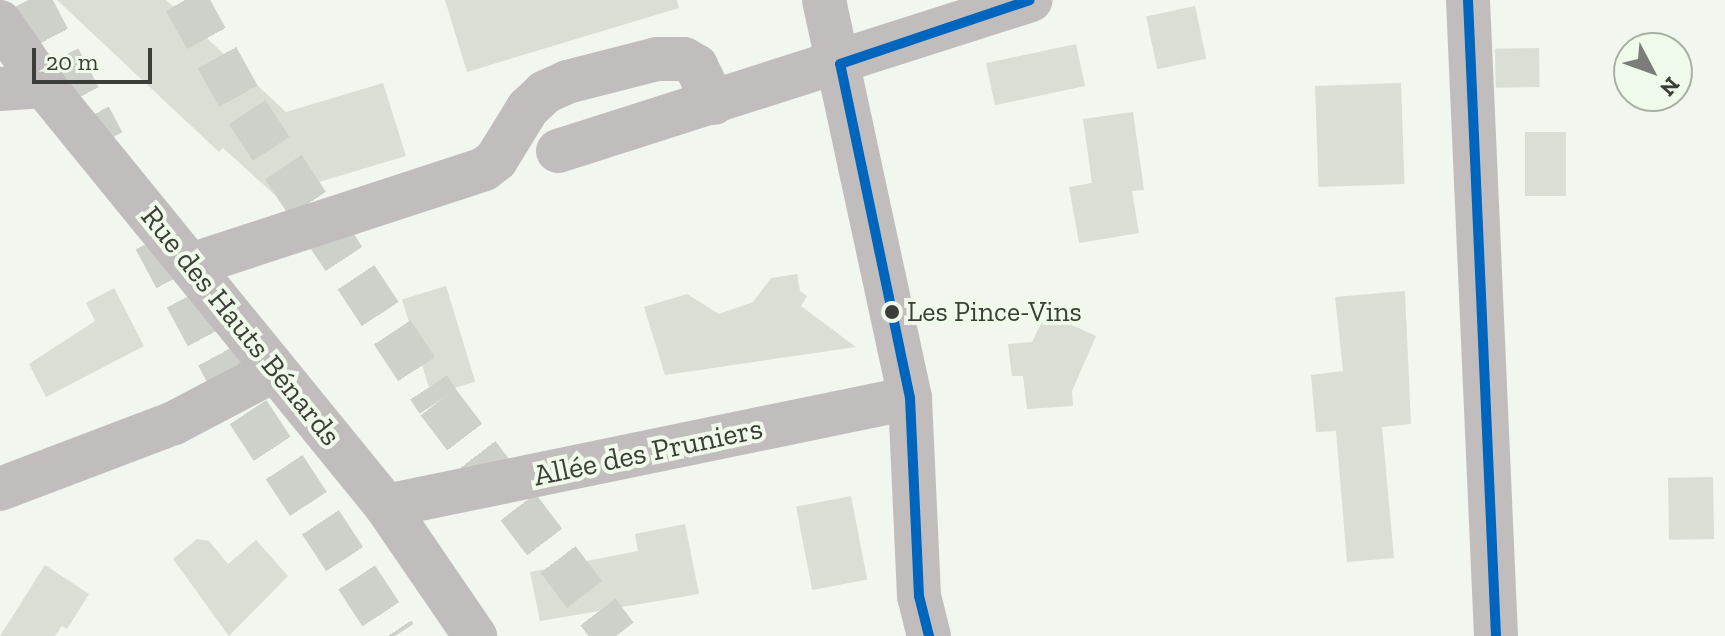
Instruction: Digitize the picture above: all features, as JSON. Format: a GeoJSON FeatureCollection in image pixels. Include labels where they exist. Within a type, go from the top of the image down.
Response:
{"type":"FeatureCollection","features":[{"type":"Feature","properties":{"kind":"street"},"geometry":{"type":"LineString","coordinates":[[0,12],[15,0]]}},
{"type":"Feature","properties":{"kind":"street"},"geometry":{"type":"LineString","coordinates":[[824,0],[910,398],[919,596],[929,636]]}},
{"type":"Feature","properties":{"kind":"street"},"geometry":{"type":"LineString","coordinates":[[558,151],[840,64],[1030,0]]}},
{"type":"Feature","properties":{"kind":"street"},"geometry":{"type":"LineString","coordinates":[[1468,0],[1496,636]]}},
{"type":"Feature","properties":{"kind":"street","name":"Rue des Hauts Bénards"},"geometry":{"type":"LineString","coordinates":[[0,22],[44,86],[194,264],[273,371],[386,506],[475,636]]}},
{"type":"Feature","properties":{"kind":"street"},"geometry":{"type":"LineString","coordinates":[[194,264],[484,169],[496,160],[528,108],[545,92],[567,82],[657,59],[684,59],[701,73],[714,103]]}},
{"type":"Feature","properties":{"kind":"street"},"geometry":{"type":"LineString","coordinates":[[0,89],[44,86]]}},
{"type":"Feature","properties":{"kind":"street"},"geometry":{"type":"LineString","coordinates":[[0,489],[174,423],[273,371]]}},
{"type":"Feature","properties":{"kind":"street","name":"Allée des Pruniers"},"geometry":{"type":"LineString","coordinates":[[386,506],[910,398]]}},
{"type":"Feature","properties":{"kind":"building"},"geometry":{"type":"Polygon","coordinates":[[[57,0],[166,0],[286,112],[383,83],[406,156],[275,195],[223,148],[219,152],[57,0]]]}},
{"type":"Feature","properties":{"kind":"building"},"geometry":{"type":"Polygon","coordinates":[[[445,0],[677,0],[679,8],[467,72],[445,0]]]}},
{"type":"Feature","properties":{"kind":"building"},"geometry":{"type":"Polygon","coordinates":[[[1195,6],[1206,59],[1157,69],[1146,16],[1195,6]]]}},
{"type":"Feature","properties":{"kind":"building"},"geometry":{"type":"Polygon","coordinates":[[[1076,44],[1085,86],[995,105],[986,63],[1076,44]]]}},
{"type":"Feature","properties":{"kind":"building"},"geometry":{"type":"Polygon","coordinates":[[[1539,48],[1540,87],[1496,88],[1495,49],[1539,48]]]}},
{"type":"Feature","properties":{"kind":"building"},"geometry":{"type":"Polygon","coordinates":[[[1401,83],[1405,184],[1319,187],[1315,86],[1401,83]]]}},
{"type":"Feature","properties":{"kind":"building"},"geometry":{"type":"Polygon","coordinates":[[[1133,112],[1144,190],[1132,191],[1139,233],[1079,243],[1069,187],[1092,183],[1083,119],[1133,112]]]}},
{"type":"Feature","properties":{"kind":"building"},"geometry":{"type":"Polygon","coordinates":[[[1525,132],[1566,132],[1566,196],[1525,196],[1525,132]]]}},
{"type":"Feature","properties":{"kind":"building"},"geometry":{"type":"Polygon","coordinates":[[[797,274],[800,291],[807,296],[801,306],[856,347],[665,375],[644,307],[687,294],[719,314],[753,302],[771,278],[797,274]]]}},
{"type":"Feature","properties":{"kind":"building"},"geometry":{"type":"Polygon","coordinates":[[[446,286],[475,382],[431,395],[402,299],[446,286]]]}},
{"type":"Feature","properties":{"kind":"building"},"geometry":{"type":"Polygon","coordinates":[[[114,288],[144,346],[46,397],[29,364],[95,321],[86,303],[114,288]]]}},
{"type":"Feature","properties":{"kind":"building"},"geometry":{"type":"Polygon","coordinates":[[[1405,291],[1411,424],[1382,427],[1394,558],[1347,562],[1336,431],[1316,432],[1311,375],[1343,371],[1335,297],[1405,291]]]}},
{"type":"Feature","properties":{"kind":"building"},"geometry":{"type":"Polygon","coordinates":[[[1046,313],[1096,336],[1072,391],[1073,406],[1027,409],[1023,376],[1012,376],[1008,344],[1032,342],[1046,313]]]}},
{"type":"Feature","properties":{"kind":"building"},"geometry":{"type":"Polygon","coordinates":[[[1713,477],[1714,539],[1669,540],[1668,478],[1713,477]]]}},
{"type":"Feature","properties":{"kind":"building"},"geometry":{"type":"Polygon","coordinates":[[[851,496],[867,579],[812,590],[796,507],[851,496]]]}},
{"type":"Feature","properties":{"kind":"building"},"geometry":{"type":"Polygon","coordinates":[[[685,524],[699,594],[540,621],[530,572],[638,551],[635,534],[685,524]]]}},
{"type":"Feature","properties":{"kind":"building"},"geometry":{"type":"Polygon","coordinates":[[[197,539],[209,541],[228,564],[256,540],[288,576],[229,636],[173,559],[197,539]]]}},
{"type":"Feature","properties":{"kind":"building"},"geometry":{"type":"Polygon","coordinates":[[[45,565],[89,594],[67,629],[62,626],[55,636],[0,636],[45,565]]]}},
{"type":"Feature","properties":{"kind":"tunnel"},"geometry":{"type":"LineString","coordinates":[[28,0],[103,143]]}},
{"type":"Feature","properties":{"kind":"tunnel"},"geometry":{"type":"LineString","coordinates":[[185,0],[247,112],[438,402],[616,636]]}},
{"type":"Feature","properties":{"kind":"tunnel"},"geometry":{"type":"LineString","coordinates":[[155,239],[248,412],[395,636]]}},
{"type":"Feature","properties":{"kind":"transit line"},"geometry":{"type":"LineString","coordinates":[[929,636],[919,596],[910,398],[840,64],[1030,0]]}},
{"type":"Feature","properties":{"kind":"transit line"},"geometry":{"type":"LineString","coordinates":[[1468,0],[1496,636]]}},
{"type":"Feature","properties":{"kind":"place","name":"Les Pince-Vins"},"geometry":{"type":"Point","coordinates":[892,312]}}]}
